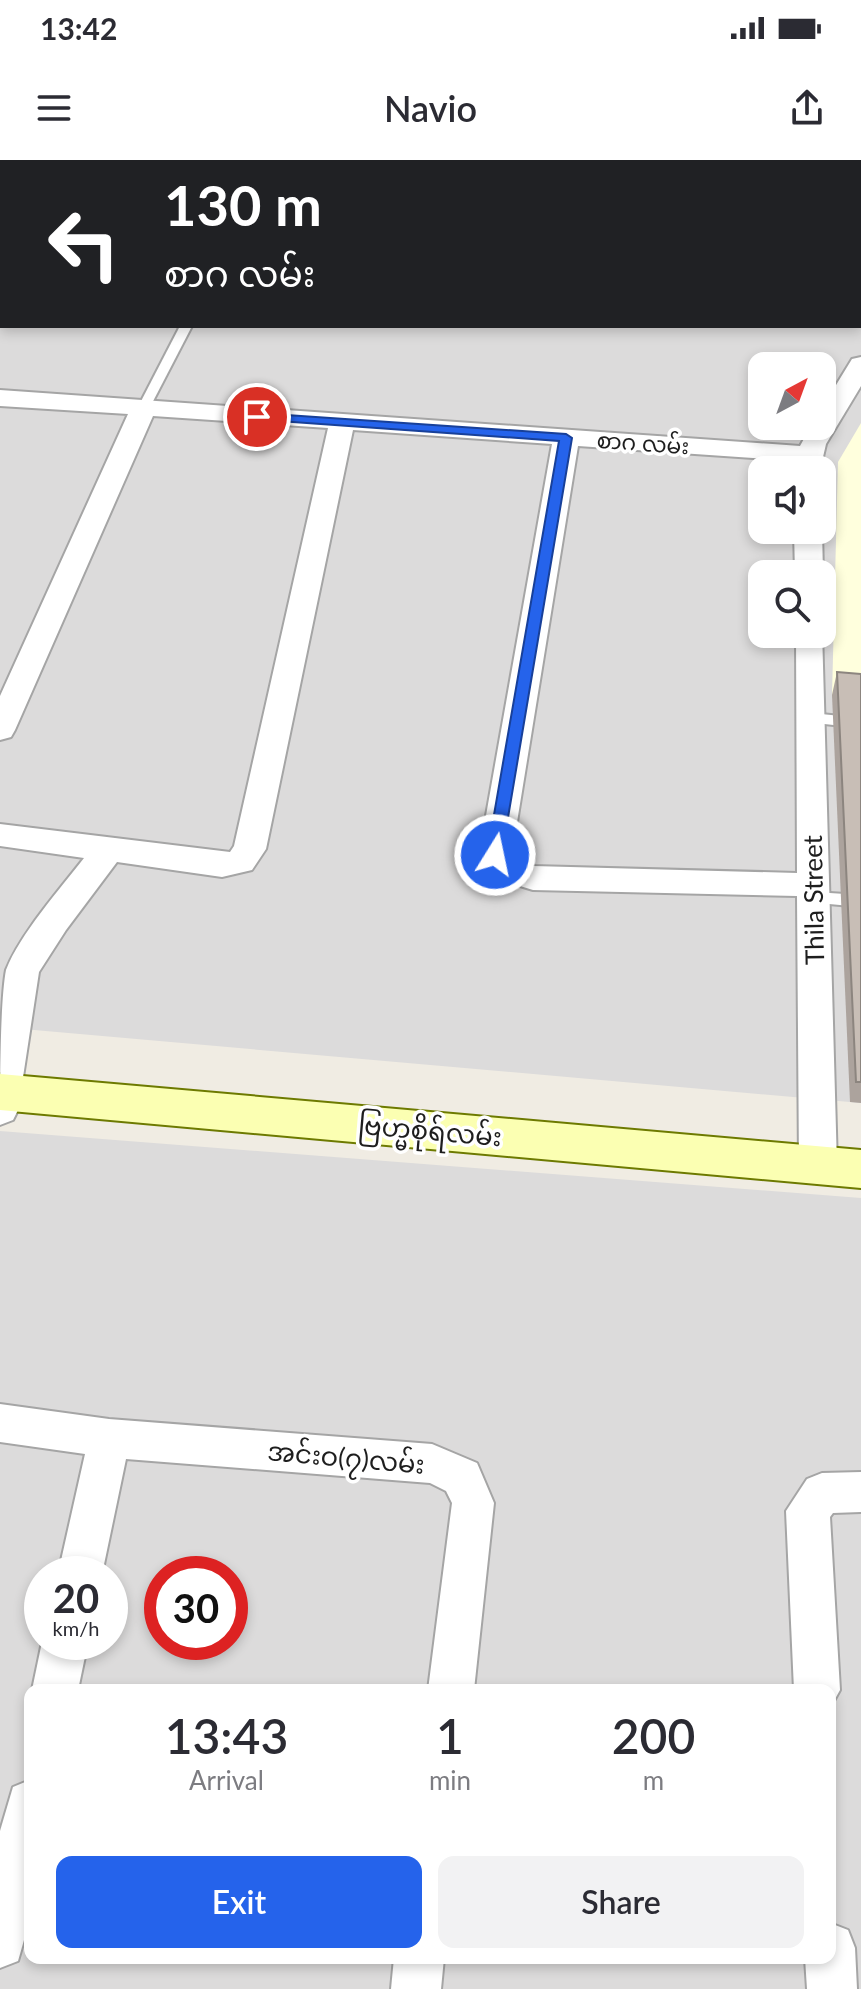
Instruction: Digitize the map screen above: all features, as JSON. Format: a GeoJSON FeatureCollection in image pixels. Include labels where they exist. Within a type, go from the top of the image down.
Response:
{"type":"FeatureCollection","features":[{"type":"Feature","properties":{"kind":"main road","name":"ဗြဟ္မစိုရ်လမ်း"},"geometry":{"type":"LineString","coordinates":[[1,1098],[840,1167]]}},
{"type":"Feature","properties":{"kind":"street"},"geometry":{"type":"LineString","coordinates":[[811,456],[852,386],[861,364]]}},
{"type":"Feature","properties":{"kind":"street","name":"စာဂ လမ်း"},"geometry":{"type":"LineString","coordinates":[[0,398],[566,438],[748,456]]}},
{"type":"Feature","properties":{"kind":"street"},"geometry":{"type":"LineString","coordinates":[[0,730],[143,409]]}},
{"type":"Feature","properties":{"kind":"street"},"geometry":{"type":"LineString","coordinates":[[0,835],[222,865],[240,862],[250,849],[342,423]]}},
{"type":"Feature","properties":{"kind":"street"},"geometry":{"type":"LineString","coordinates":[[566,438],[495,855],[509,871],[533,878],[814,892]]}},
{"type":"Feature","properties":{"kind":"street","name":"Thila Street"},"geometry":{"type":"LineString","coordinates":[[810,648],[814,892],[840,1167]]}},
{"type":"Feature","properties":{"kind":"street"},"geometry":{"type":"LineString","coordinates":[[1,1098],[22,971],[54,921],[109,849]]}},
{"type":"Feature","properties":{"kind":"street","name":"အင်းဝ(၇)လမ်း"},"geometry":{"type":"LineString","coordinates":[[0,1423],[109,1438],[432,1464],[462,1477],[473,1503],[452,1684]]}},
{"type":"Feature","properties":{"kind":"street"},"geometry":{"type":"LineString","coordinates":[[84,1556],[109,1438]]}},
{"type":"Feature","properties":{"kind":"street"},"geometry":{"type":"LineString","coordinates":[[817,1684],[808,1511],[822,1493],[861,1492]]}},
{"type":"Feature","properties":{"kind":"street"},"geometry":{"type":"LineString","coordinates":[[56,1684],[61,1660]]}},
{"type":"Feature","properties":{"kind":"street"},"geometry":{"type":"LineString","coordinates":[[0,1943],[24,1832]]}},
{"type":"Feature","properties":{"kind":"street"},"geometry":{"type":"LineString","coordinates":[[416,1989],[418,1964]]}},
{"type":"Feature","properties":{"kind":"street"},"geometry":{"type":"LineString","coordinates":[[831,1964],[832,1989]]}},
{"type":"Feature","properties":{"kind":"lane"},"geometry":{"type":"LineString","coordinates":[[143,409],[185,328]]}},
{"type":"Feature","properties":{"kind":"lane"},"geometry":{"type":"LineString","coordinates":[[811,718],[861,723]]}},
{"type":"Feature","properties":{"kind":"lane"},"geometry":{"type":"LineString","coordinates":[[814,892],[861,901]]}},
{"type":"Feature","properties":{"kind":"shaded area"},"geometry":{"type":"Polygon","coordinates":[[[0,328],[861,328],[861,1103],[0,1027],[0,328]]]}},
{"type":"Feature","properties":{"kind":"shaded area"},"geometry":{"type":"Polygon","coordinates":[[[861,423],[861,697],[832,695],[833,648],[836,648],[838,462],[861,423]]]}},
{"type":"Feature","properties":{"kind":"shaded area"},"geometry":{"type":"Polygon","coordinates":[[[0,1131],[861,1198],[861,1989],[0,1989],[0,1131]]]}},
{"type":"Feature","properties":{"kind":"building"},"geometry":{"type":"Polygon","coordinates":[[[837,672],[861,674],[861,1082],[856,1082],[837,672]]]}},
{"type":"Feature","properties":{"kind":"route"},"geometry":{"type":"LineString","coordinates":[[257,417],[566,438],[495,855]]}}]}
